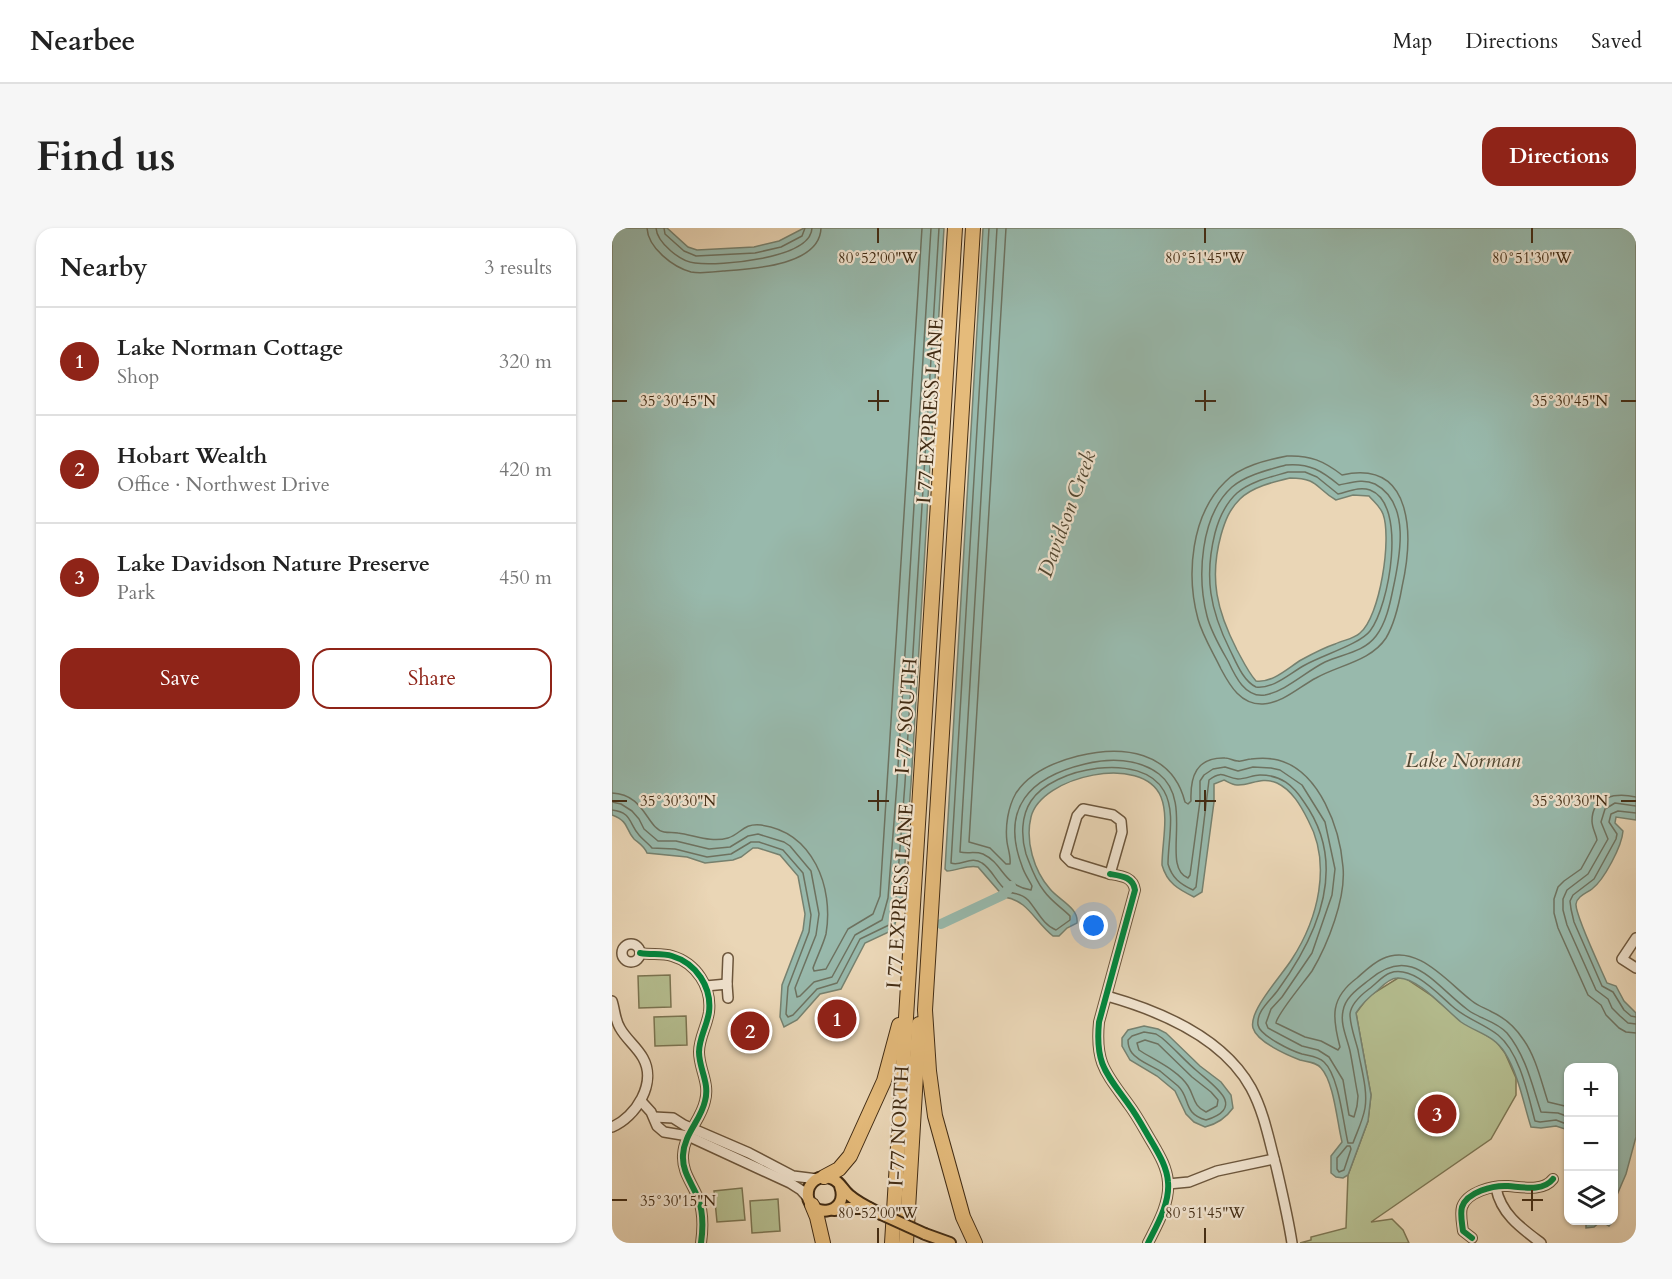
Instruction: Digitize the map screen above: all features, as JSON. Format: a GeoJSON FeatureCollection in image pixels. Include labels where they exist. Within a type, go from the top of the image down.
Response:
{"type":"FeatureCollection","features":[{"type":"Feature","properties":{"kind":"highway","name":"I-77 SOUTH"},"geometry":{"type":"LineString","coordinates":[[892,1243],[955,228]]}},
{"type":"Feature","properties":{"kind":"highway","name":"I 77 EXPRESS LANE"},"geometry":{"type":"LineString","coordinates":[[898,1243],[961,228]]}},
{"type":"Feature","properties":{"kind":"highway","name":"I 77 EXPRESS LANE"},"geometry":{"type":"LineString","coordinates":[[906,1243],[968,228]]}},
{"type":"Feature","properties":{"kind":"highway"},"geometry":{"type":"LineString","coordinates":[[973,228],[925,1010],[933,1106],[963,1217],[975,1243]]}},
{"type":"Feature","properties":{"kind":"highway"},"geometry":{"type":"LineString","coordinates":[[821,1178],[839,1169],[848,1160],[884,1081],[897,1038],[911,946]]}},
{"type":"Feature","properties":{"kind":"highway","name":"I-77 NORTH"},"geometry":{"type":"LineString","coordinates":[[911,1243],[925,1010]]}},
{"type":"Feature","properties":{"kind":"highway"},"geometry":{"type":"LineString","coordinates":[[949,1161],[982,1243]]}},
{"type":"Feature","properties":{"kind":"highway"},"geometry":{"type":"LineString","coordinates":[[810,1202],[818,1217],[823,1243]]}},
{"type":"Feature","properties":{"kind":"main road"},"geometry":{"type":"LineString","coordinates":[[869,1208],[818,1210],[810,1202],[809,1187],[821,1178],[835,1180],[849,1196],[869,1208],[931,1238],[950,1243]]}},
{"type":"Feature","properties":{"kind":"main road"},"geometry":{"type":"LineString","coordinates":[[830,1211],[841,1201],[843,1193],[840,1186]]}},
{"type":"Feature","properties":{"kind":"street"},"geometry":{"type":"LineString","coordinates":[[1110,874],[1122,832],[1121,820],[1113,815],[1083,809],[1077,816],[1065,856],[1071,862],[1110,874],[1130,879],[1135,890],[1099,1022],[1097,1042],[1106,1074],[1131,1107],[1161,1158],[1168,1184],[1161,1216],[1149,1243]]}},
{"type":"Feature","properties":{"kind":"street"},"geometry":{"type":"LineString","coordinates":[[1636,938],[1622,958],[1636,968]]}},
{"type":"Feature","properties":{"kind":"street"},"geometry":{"type":"LineString","coordinates":[[640,953],[666,955],[679,959],[695,970],[706,986],[709,1000],[699,1051],[707,1093],[703,1108],[690,1132],[683,1160],[686,1175],[699,1203],[701,1243]]}},
{"type":"Feature","properties":{"kind":"street"},"geometry":{"type":"LineString","coordinates":[[728,958],[728,998]]}},
{"type":"Feature","properties":{"kind":"street"},"geometry":{"type":"LineString","coordinates":[[706,986],[727,984]]}},
{"type":"Feature","properties":{"kind":"street"},"geometry":{"type":"LineString","coordinates":[[1107,996],[1175,1020],[1215,1047],[1246,1080],[1259,1106],[1274,1159],[1292,1243]]}},
{"type":"Feature","properties":{"kind":"street"},"geometry":{"type":"LineString","coordinates":[[612,1001],[613,1013],[618,1026],[642,1056],[647,1066],[647,1082],[641,1101],[612,1127]]}},
{"type":"Feature","properties":{"kind":"street"},"geometry":{"type":"LineString","coordinates":[[641,1101],[654,1117],[657,1126],[664,1132],[690,1132],[749,1153],[793,1176],[821,1178]]}},
{"type":"Feature","properties":{"kind":"street"},"geometry":{"type":"LineString","coordinates":[[654,1117],[673,1118],[690,1132],[790,1182],[801,1190],[810,1202]]}},
{"type":"Feature","properties":{"kind":"street"},"geometry":{"type":"LineString","coordinates":[[1168,1184],[1189,1182],[1226,1169],[1274,1159]]}},
{"type":"Feature","properties":{"kind":"street"},"geometry":{"type":"LineString","coordinates":[[1472,1238],[1463,1231],[1462,1207],[1470,1195],[1507,1186],[1526,1188],[1546,1185],[1553,1179]]}},
{"type":"Feature","properties":{"kind":"street"},"geometry":{"type":"LineString","coordinates":[[1496,1188],[1503,1207],[1511,1218],[1541,1243]]}},
{"type":"Feature","properties":{"kind":"green space"},"geometry":{"type":"Polygon","coordinates":[[[670,975],[671,1007],[639,1008],[638,976],[670,975]]]}},
{"type":"Feature","properties":{"kind":"green space"},"geometry":{"type":"Polygon","coordinates":[[[1398,978],[1405,978],[1432,996],[1462,1022],[1495,1040],[1505,1053],[1516,1078],[1516,1095],[1491,1139],[1371,1222],[1392,1219],[1403,1230],[1409,1243],[1300,1243],[1311,1240],[1311,1237],[1346,1228],[1348,1175],[1368,1121],[1371,1095],[1356,1013],[1369,996],[1398,978]]]}},
{"type":"Feature","properties":{"kind":"green space"},"geometry":{"type":"Polygon","coordinates":[[[686,1016],[687,1045],[655,1046],[654,1017],[686,1016]]]}},
{"type":"Feature","properties":{"kind":"green space"},"geometry":{"type":"Polygon","coordinates":[[[742,1188],[745,1220],[717,1222],[714,1191],[742,1188]]]}},
{"type":"Feature","properties":{"kind":"green space"},"geometry":{"type":"Polygon","coordinates":[[[778,1199],[780,1231],[752,1233],[750,1201],[778,1199]]]}},
{"type":"Feature","properties":{"kind":"water"},"geometry":{"type":"Polygon","coordinates":[[[612,228],[667,228],[688,247],[697,250],[754,247],[779,241],[804,228],[944,228],[902,902],[893,930],[865,943],[841,989],[820,994],[797,1020],[784,1027],[780,1017],[782,985],[803,930],[805,914],[798,876],[780,855],[758,848],[753,848],[733,860],[705,863],[687,857],[647,853],[624,823],[612,815],[612,228]]]}},
{"type":"Feature","properties":{"kind":"water","name":"Lake Norman"},"geometry":{"type":"Polygon","coordinates":[[[983,228],[1636,228],[1636,820],[1616,817],[1615,823],[1623,831],[1616,854],[1597,885],[1580,897],[1576,904],[1584,930],[1607,983],[1616,986],[1624,1001],[1636,1013],[1636,1137],[1626,1174],[1618,1193],[1618,1063],[1564,1063],[1564,1129],[1556,1126],[1531,1127],[1514,1071],[1501,1047],[1490,1038],[1461,1022],[1413,982],[1394,978],[1366,1000],[1356,1013],[1371,1095],[1368,1121],[1348,1175],[1343,1178],[1331,1173],[1331,1156],[1342,1142],[1332,1092],[1325,1074],[1317,1064],[1294,1058],[1266,1043],[1253,1028],[1256,1012],[1267,993],[1288,966],[1309,927],[1319,891],[1319,855],[1315,837],[1296,799],[1277,783],[1266,780],[1237,785],[1224,780],[1214,784],[1214,802],[1202,892],[1194,897],[1174,885],[1164,871],[1162,865],[1165,813],[1161,797],[1151,784],[1134,776],[1115,773],[1093,775],[1053,790],[1039,803],[1031,817],[1029,836],[1032,855],[1039,874],[1050,889],[1072,909],[1077,918],[1077,923],[1067,928],[1059,936],[1053,936],[1019,902],[1004,897],[978,867],[970,866],[947,871],[945,869],[983,228]],[[1290,478],[1250,491],[1233,507],[1226,520],[1217,551],[1217,594],[1224,622],[1237,650],[1256,681],[1268,680],[1313,653],[1358,635],[1367,624],[1378,595],[1386,540],[1383,514],[1379,506],[1369,496],[1353,495],[1336,500],[1316,484],[1290,478]]]}},
{"type":"Feature","properties":{"kind":"water"},"geometry":{"type":"Polygon","coordinates":[[[1144,1026],[1166,1033],[1200,1066],[1221,1082],[1231,1095],[1233,1108],[1224,1118],[1205,1127],[1194,1122],[1186,1114],[1175,1091],[1157,1076],[1130,1060],[1122,1046],[1122,1038],[1128,1030],[1144,1026]]]}},
{"type":"Feature","properties":{"kind":"waterway","name":"Davidson Creek"},"geometry":{"type":"LineString","coordinates":[[941,924],[1003,895],[1011,886]]}},
{"type":"Feature","properties":{"kind":"cycle path"},"geometry":{"type":"LineString","coordinates":[[1110,874],[1129,880],[1135,890],[1099,1022],[1099,1048],[1108,1076],[1138,1119],[1163,1162],[1166,1172],[1167,1198],[1148,1243]]}},
{"type":"Feature","properties":{"kind":"cycle path"},"geometry":{"type":"LineString","coordinates":[[640,953],[668,955],[681,959],[701,977],[708,994],[709,1012],[699,1052],[706,1094],[703,1108],[686,1140],[683,1155],[686,1172],[701,1209],[701,1243]]}},
{"type":"Feature","properties":{"kind":"cycle path"},"geometry":{"type":"LineString","coordinates":[[1472,1238],[1463,1231],[1461,1219],[1462,1207],[1469,1197],[1481,1190],[1495,1187],[1544,1186],[1553,1179]]}},
{"type":"Feature","properties":{"kind":"place","name":"Lake Norman Cottage"},"geometry":{"type":"Point","coordinates":[837,1019]}},
{"type":"Feature","properties":{"kind":"place","name":"Hobart Wealth"},"geometry":{"type":"Point","coordinates":[750,1031]}},
{"type":"Feature","properties":{"kind":"place","name":"Lake Davidson Nature Preserve"},"geometry":{"type":"Point","coordinates":[1437,1114]}}]}
